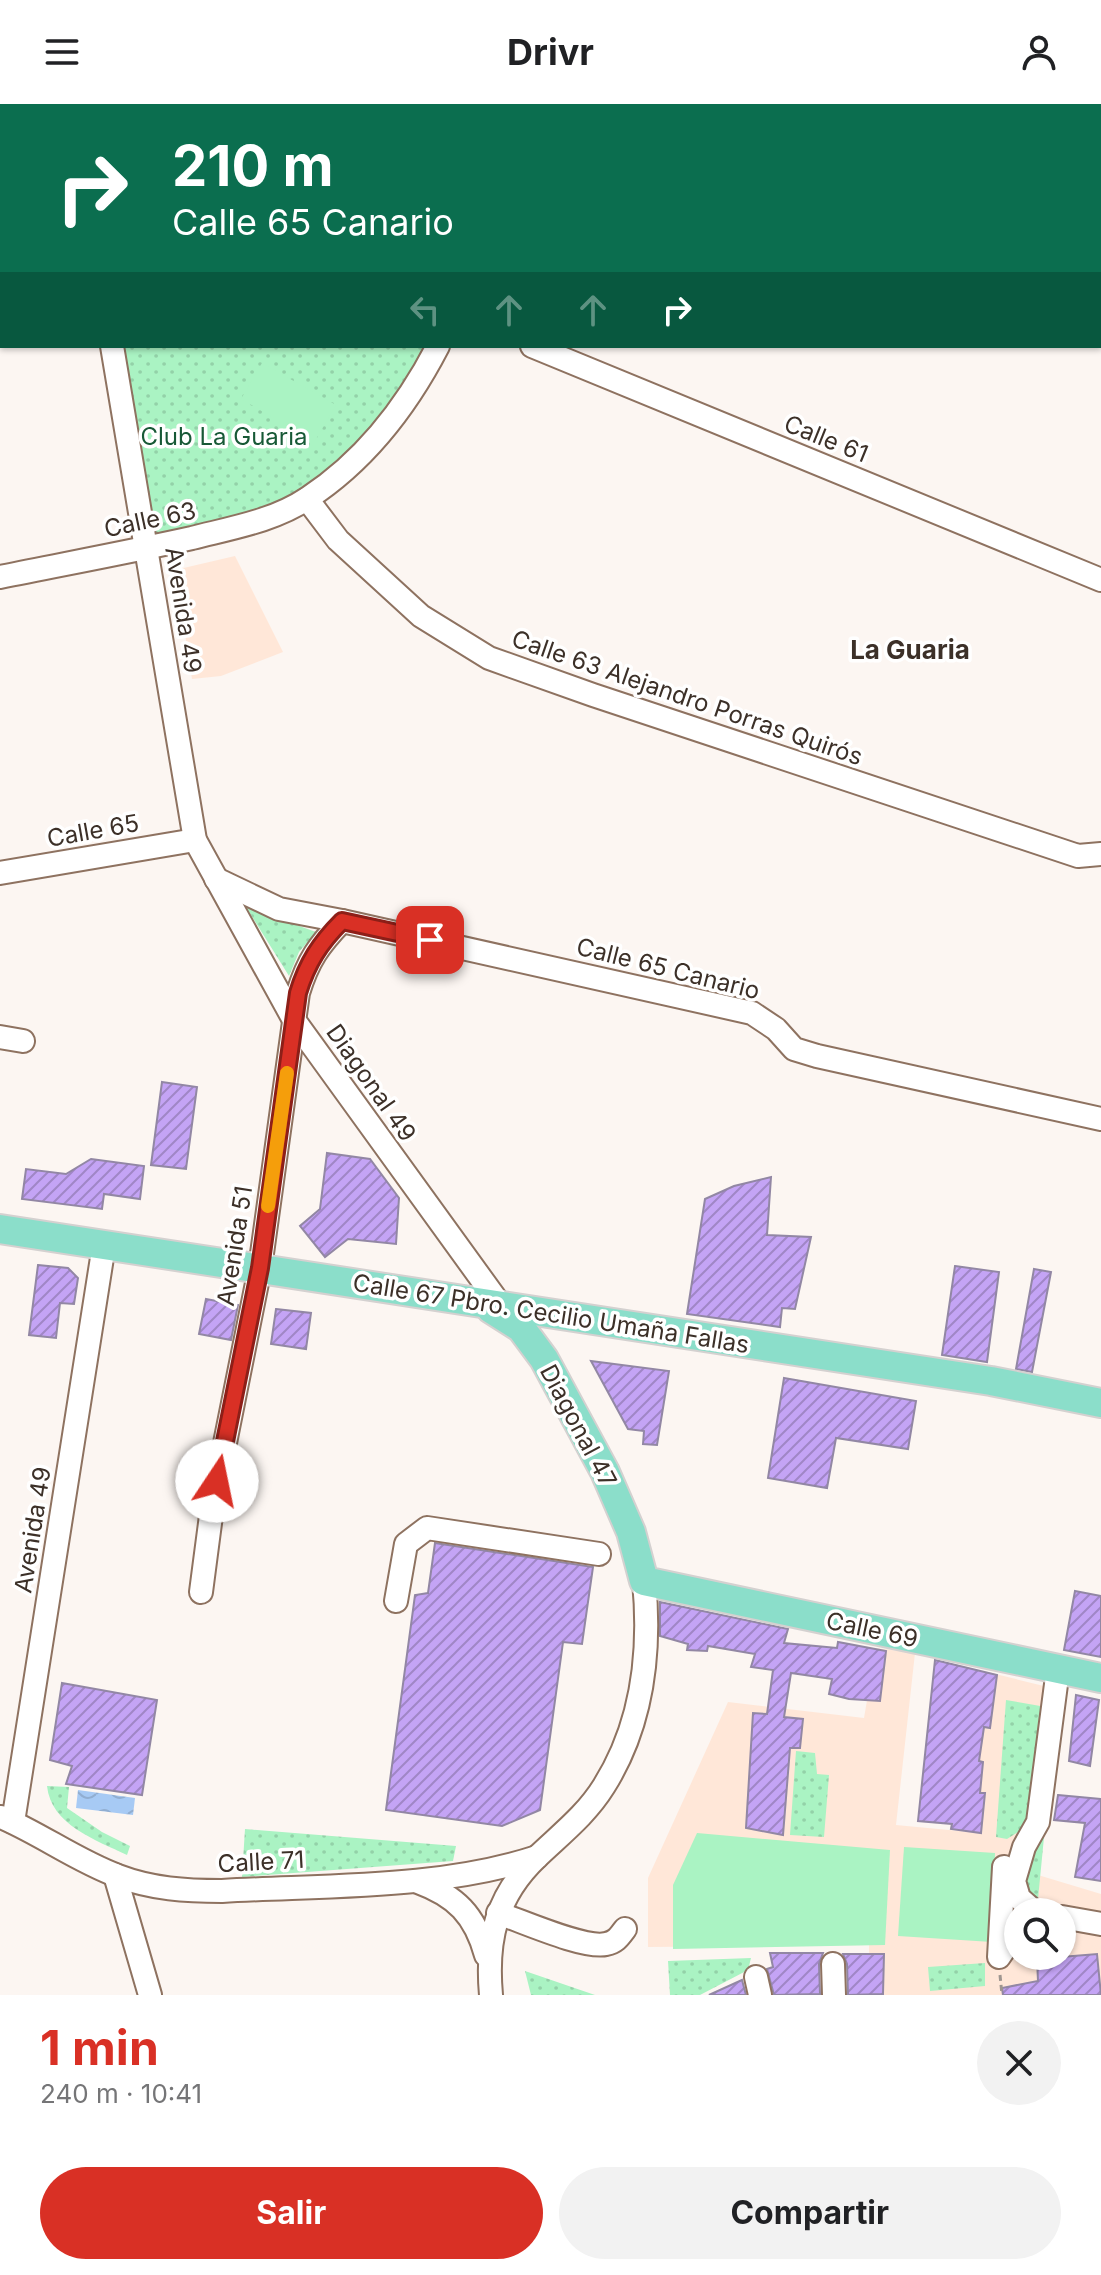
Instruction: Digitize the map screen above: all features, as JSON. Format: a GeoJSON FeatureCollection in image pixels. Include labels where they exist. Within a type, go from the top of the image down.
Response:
{"type":"FeatureCollection","features":[{"type":"Feature","properties":{"kind":"main road","name":"Calle 67 Pbro. Cecilio Umaña Fallas"},"geometry":{"type":"LineString","coordinates":[[0,1229],[991,1381],[1101,1403]]}},
{"type":"Feature","properties":{"kind":"main road","name":"Diagonal 47"},"geometry":{"type":"LineString","coordinates":[[472,1301],[521,1328],[544,1359],[605,1472],[631,1532],[644,1581]]}},
{"type":"Feature","properties":{"kind":"main road"},"geometry":{"type":"LineString","coordinates":[[544,1359],[539,1345],[541,1330],[551,1323],[572,1318]]}},
{"type":"Feature","properties":{"kind":"main road","name":"Calle 69"},"geometry":{"type":"LineString","coordinates":[[644,1581],[1101,1678]]}},
{"type":"Feature","properties":{"kind":"street","name":"Avenida 49"},"geometry":{"type":"LineString","coordinates":[[112,348],[195,840],[216,879]]}},
{"type":"Feature","properties":{"kind":"street"},"geometry":{"type":"LineString","coordinates":[[307,499],[372,445],[402,408],[437,348]]}},
{"type":"Feature","properties":{"kind":"street","name":"Calle 61"},"geometry":{"type":"LineString","coordinates":[[537,348],[1101,580]]}},
{"type":"Feature","properties":{"kind":"street","name":"Calle 63"},"geometry":{"type":"LineString","coordinates":[[0,577],[239,527],[277,514],[307,499]]}},
{"type":"Feature","properties":{"kind":"street","name":"Calle 63 Alejandro Porras Quirós"},"geometry":{"type":"LineString","coordinates":[[307,499],[338,540],[421,616],[489,658],[1078,856],[1101,854]]}},
{"type":"Feature","properties":{"kind":"street","name":"Calle 65"},"geometry":{"type":"LineString","coordinates":[[0,873],[195,840]]}},
{"type":"Feature","properties":{"kind":"street","name":"Calle 65 Canario"},"geometry":{"type":"LineString","coordinates":[[216,879],[279,909],[752,1013],[776,1029],[794,1049],[817,1056],[1101,1119]]}},
{"type":"Feature","properties":{"kind":"street","name":"Diagonal 49"},"geometry":{"type":"LineString","coordinates":[[216,879],[294,1020],[501,1306]]}},
{"type":"Feature","properties":{"kind":"street","name":"Avenida 51"},"geometry":{"type":"LineString","coordinates":[[201,1592],[212,1508],[260,1268],[298,993],[305,970],[317,948],[342,921]]}},
{"type":"Feature","properties":{"kind":"street"},"geometry":{"type":"LineString","coordinates":[[0,1037],[23,1041]]}},
{"type":"Feature","properties":{"kind":"street","name":"Avenida 49"},"geometry":{"type":"LineString","coordinates":[[6,1819],[104,1245]]}},
{"type":"Feature","properties":{"kind":"street"},"geometry":{"type":"LineString","coordinates":[[396,1601],[406,1544],[427,1528],[599,1554]]}},
{"type":"Feature","properties":{"kind":"street"},"geometry":{"type":"LineString","coordinates":[[488,1962],[491,1937],[508,1893],[537,1857],[581,1816],[603,1787],[626,1744],[640,1698],[646,1659],[648,1620],[644,1581]]}},
{"type":"Feature","properties":{"kind":"street"},"geometry":{"type":"LineString","coordinates":[[1019,1898],[1014,1881],[1024,1847],[1038,1822],[1058,1669]]}},
{"type":"Feature","properties":{"kind":"street","name":"Calle 71"},"geometry":{"type":"LineString","coordinates":[[6,1819],[115,1875],[151,1886],[186,1891],[413,1880],[476,1873],[537,1857]]}},
{"type":"Feature","properties":{"kind":"street"},"geometry":{"type":"LineString","coordinates":[[1004,1950],[999,1957],[1005,1855],[1024,1847]]}},
{"type":"Feature","properties":{"kind":"street"},"geometry":{"type":"LineString","coordinates":[[115,1875],[150,1995]]}},
{"type":"Feature","properties":{"kind":"street"},"geometry":{"type":"LineString","coordinates":[[413,1880],[441,1890],[464,1909],[480,1934],[488,1962],[491,1995]]}},
{"type":"Feature","properties":{"kind":"street"},"geometry":{"type":"LineString","coordinates":[[498,1913],[587,1944],[603,1945],[616,1941],[625,1929]]}},
{"type":"Feature","properties":{"kind":"street"},"geometry":{"type":"LineString","coordinates":[[1076,1920],[1101,1924]]}},
{"type":"Feature","properties":{"kind":"street"},"geometry":{"type":"LineString","coordinates":[[833,1964],[834,1995]]}},
{"type":"Feature","properties":{"kind":"shaded area"},"geometry":{"type":"Polygon","coordinates":[[[235,556],[283,652],[221,676],[192,679],[175,570],[235,556]]]}},
{"type":"Feature","properties":{"kind":"shaded area"},"geometry":{"type":"Polygon","coordinates":[[[876,1648],[915,1653],[896,1825],[970,1832],[983,1671],[1052,1688],[1038,1875],[1101,1894],[1101,1995],[869,1995],[869,1945],[648,1947],[648,1878],[728,1702],[864,1718],[876,1648]]]}},
{"type":"Feature","properties":{"kind":"green space","name":"Club La Guaria"},"geometry":{"type":"Polygon","coordinates":[[[112,348],[437,348],[422,377],[307,499],[147,548],[112,348]]]}},
{"type":"Feature","properties":{"kind":"green space"},"geometry":{"type":"Polygon","coordinates":[[[262,363],[336,405],[315,441],[241,399],[262,363]]]}},
{"type":"Feature","properties":{"kind":"green space"},"geometry":{"type":"Polygon","coordinates":[[[246,907],[316,932],[299,952],[289,976],[246,907]]]}},
{"type":"Feature","properties":{"kind":"green space"},"geometry":{"type":"Polygon","coordinates":[[[1006,1700],[1046,1707],[1034,1822],[1007,1839],[996,1837],[1006,1700]]]}},
{"type":"Feature","properties":{"kind":"green space"},"geometry":{"type":"Polygon","coordinates":[[[796,1751],[815,1753],[817,1774],[829,1775],[824,1837],[790,1835],[796,1751]]]}},
{"type":"Feature","properties":{"kind":"green space"},"geometry":{"type":"Polygon","coordinates":[[[47,1786],[69,1787],[67,1808],[102,1832],[130,1846],[127,1855],[89,1837],[66,1821],[50,1800],[47,1786]]]}},
{"type":"Feature","properties":{"kind":"green space"},"geometry":{"type":"Polygon","coordinates":[[[1045,1827],[1038,1898],[1027,1898],[1024,1889],[1025,1871],[1045,1827]]]}},
{"type":"Feature","properties":{"kind":"green space"},"geometry":{"type":"Polygon","coordinates":[[[245,1829],[456,1846],[453,1861],[242,1877],[245,1829]]]}},
{"type":"Feature","properties":{"kind":"green space"},"geometry":{"type":"Polygon","coordinates":[[[697,1833],[890,1850],[885,1945],[673,1949],[673,1885],[697,1833]]]}},
{"type":"Feature","properties":{"kind":"green space"},"geometry":{"type":"Polygon","coordinates":[[[904,1847],[995,1853],[992,1942],[898,1936],[904,1847]]]}},
{"type":"Feature","properties":{"kind":"green space"},"geometry":{"type":"Polygon","coordinates":[[[751,1958],[748,1970],[700,1995],[670,1995],[668,1961],[751,1958]]]}},
{"type":"Feature","properties":{"kind":"green space"},"geometry":{"type":"Polygon","coordinates":[[[985,1963],[985,1986],[930,1991],[928,1967],[985,1963]]]}},
{"type":"Feature","properties":{"kind":"green space"},"geometry":{"type":"Polygon","coordinates":[[[525,1971],[595,1995],[531,1995],[525,1971]]]}},
{"type":"Feature","properties":{"kind":"water"},"geometry":{"type":"Polygon","coordinates":[[[78,1790],[135,1798],[133,1815],[76,1808],[78,1790]]]}},
{"type":"Feature","properties":{"kind":"building"},"geometry":{"type":"Polygon","coordinates":[[[162,1082],[197,1087],[186,1169],[151,1165],[162,1082]]]}},
{"type":"Feature","properties":{"kind":"building"},"geometry":{"type":"Polygon","coordinates":[[[327,1153],[370,1159],[399,1198],[396,1244],[348,1239],[325,1257],[300,1226],[320,1209],[327,1153]]]}},
{"type":"Feature","properties":{"kind":"building"},"geometry":{"type":"Polygon","coordinates":[[[91,1159],[144,1166],[140,1199],[104,1194],[102,1209],[22,1199],[26,1169],[66,1174],[91,1159]]]}},
{"type":"Feature","properties":{"kind":"building"},"geometry":{"type":"Polygon","coordinates":[[[771,1177],[767,1235],[811,1237],[795,1309],[782,1308],[780,1327],[687,1314],[705,1199],[734,1186],[771,1177]]]}},
{"type":"Feature","properties":{"kind":"building"},"geometry":{"type":"Polygon","coordinates":[[[38,1265],[68,1268],[78,1278],[74,1304],[60,1303],[56,1338],[29,1335],[38,1265]]]}},
{"type":"Feature","properties":{"kind":"building"},"geometry":{"type":"Polygon","coordinates":[[[955,1266],[999,1272],[987,1362],[942,1355],[955,1266]]]}},
{"type":"Feature","properties":{"kind":"building"},"geometry":{"type":"Polygon","coordinates":[[[1034,1269],[1051,1272],[1032,1372],[1016,1369],[1034,1269]]]}},
{"type":"Feature","properties":{"kind":"building"},"geometry":{"type":"Polygon","coordinates":[[[206,1299],[238,1305],[231,1340],[199,1334],[206,1299]]]}},
{"type":"Feature","properties":{"kind":"building"},"geometry":{"type":"Polygon","coordinates":[[[276,1309],[311,1313],[306,1349],[271,1344],[276,1309]]]}},
{"type":"Feature","properties":{"kind":"building"},"geometry":{"type":"Polygon","coordinates":[[[591,1361],[669,1371],[657,1445],[643,1444],[644,1431],[628,1429],[591,1361]]]}},
{"type":"Feature","properties":{"kind":"building"},"geometry":{"type":"Polygon","coordinates":[[[784,1378],[916,1401],[908,1449],[836,1438],[827,1488],[768,1478],[784,1378]]]}},
{"type":"Feature","properties":{"kind":"building"},"geometry":{"type":"Polygon","coordinates":[[[435,1543],[593,1567],[582,1644],[563,1642],[540,1810],[502,1826],[386,1810],[415,1595],[428,1593],[435,1543]]]}},
{"type":"Feature","properties":{"kind":"building"},"geometry":{"type":"Polygon","coordinates":[[[1075,1591],[1101,1596],[1101,1657],[1064,1650],[1075,1591]]]}},
{"type":"Feature","properties":{"kind":"building"},"geometry":{"type":"Polygon","coordinates":[[[660,1602],[788,1629],[784,1643],[837,1648],[838,1642],[886,1651],[880,1701],[829,1694],[832,1679],[791,1673],[784,1717],[803,1719],[800,1748],[790,1748],[783,1835],[746,1828],[753,1713],[767,1714],[773,1670],[751,1667],[755,1654],[708,1646],[707,1651],[687,1650],[688,1644],[660,1636],[660,1602]]]}},
{"type":"Feature","properties":{"kind":"building"},"geometry":{"type":"Polygon","coordinates":[[[935,1660],[997,1675],[990,1728],[984,1727],[979,1761],[983,1762],[980,1793],[985,1793],[981,1833],[951,1829],[952,1824],[918,1821],[935,1660]]]}},
{"type":"Feature","properties":{"kind":"building"},"geometry":{"type":"Polygon","coordinates":[[[62,1683],[157,1700],[142,1795],[66,1784],[72,1766],[50,1760],[62,1683]]]}},
{"type":"Feature","properties":{"kind":"building"},"geometry":{"type":"Polygon","coordinates":[[[1076,1695],[1099,1700],[1090,1766],[1069,1761],[1076,1695]]]}},
{"type":"Feature","properties":{"kind":"building"},"geometry":{"type":"Polygon","coordinates":[[[1058,1795],[1101,1799],[1101,1881],[1075,1877],[1085,1823],[1054,1820],[1058,1795]]]}},
{"type":"Feature","properties":{"kind":"building"},"geometry":{"type":"Polygon","coordinates":[[[770,1953],[823,1953],[819,1964],[820,1994],[774,1995],[767,1969],[773,1967],[770,1953]]]}},
{"type":"Feature","properties":{"kind":"building"},"geometry":{"type":"Polygon","coordinates":[[[843,1954],[884,1954],[883,1994],[848,1995],[847,1964],[843,1954]]]}},
{"type":"Feature","properties":{"kind":"building"},"geometry":{"type":"Polygon","coordinates":[[[1097,1954],[1101,1995],[1003,1995],[1002,1988],[1038,1981],[1038,1970],[1076,1970],[1076,1956],[1097,1954]]]}},
{"type":"Feature","properties":{"kind":"building"},"geometry":{"type":"Polygon","coordinates":[[[742,1980],[746,1995],[709,1995],[742,1980]]]}},
{"type":"Feature","properties":{"kind":"slow traffic"},"geometry":{"type":"LineString","coordinates":[[268,1206],[287,1073]]}},
{"type":"Feature","properties":{"kind":"district","name":"La Guaria"},"geometry":{"type":"Point","coordinates":[910,650]}},
{"type":"Feature","properties":{"kind":"route"},"geometry":{"type":"LineString","coordinates":[[217,1481],[260,1268],[298,993],[305,970],[317,948],[342,921],[430,940]]}}]}
